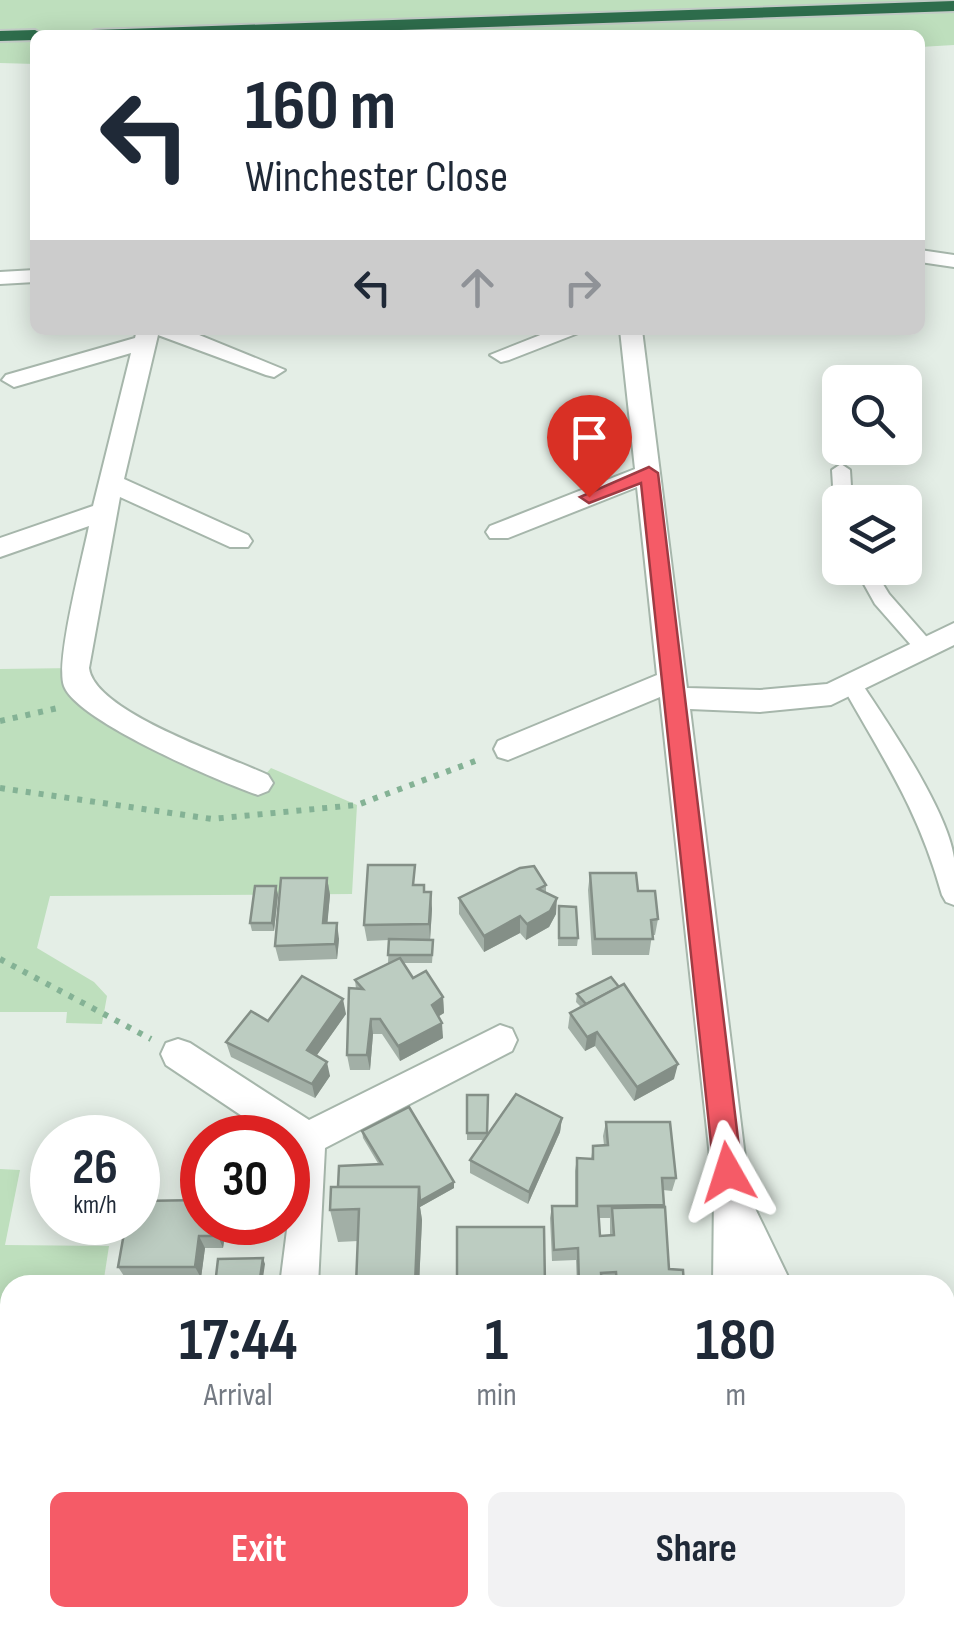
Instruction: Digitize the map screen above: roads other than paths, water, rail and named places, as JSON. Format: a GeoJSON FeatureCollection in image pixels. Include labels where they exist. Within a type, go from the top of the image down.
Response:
{"type":"FeatureCollection","features":[{"type":"Feature","properties":{"kind":"highway"},"geometry":{"type":"LineString","coordinates":[[243,30],[954,6]]}},
{"type":"Feature","properties":{"kind":"highway"},"geometry":{"type":"LineString","coordinates":[[0,36],[30,36]]}},
{"type":"Feature","properties":{"kind":"street"},"geometry":{"type":"LineString","coordinates":[[925,257],[954,261]]}},
{"type":"Feature","properties":{"kind":"street"},"geometry":{"type":"LineString","coordinates":[[0,278],[30,276]]}},
{"type":"Feature","properties":{"kind":"street"},"geometry":{"type":"LineString","coordinates":[[14,380],[150,335]]}},
{"type":"Feature","properties":{"kind":"street"},"geometry":{"type":"LineString","coordinates":[[153,335],[104,511],[75,668],[77,685],[105,713],[258,783]]}},
{"type":"Feature","properties":{"kind":"street"},"geometry":{"type":"LineString","coordinates":[[156,335],[274,370]]}},
{"type":"Feature","properties":{"kind":"street"},"geometry":{"type":"LineString","coordinates":[[501,355],[560,335]]}},
{"type":"Feature","properties":{"kind":"street"},"geometry":{"type":"LineString","coordinates":[[632,335],[732,1194],[732,1275]]}},
{"type":"Feature","properties":{"kind":"street"},"geometry":{"type":"LineString","coordinates":[[499,532],[649,473]]}},
{"type":"Feature","properties":{"kind":"street"},"geometry":{"type":"LineString","coordinates":[[113,484],[239,540]]}},
{"type":"Feature","properties":{"kind":"street"},"geometry":{"type":"LineString","coordinates":[[0,548],[104,511]]}},
{"type":"Feature","properties":{"kind":"street"},"geometry":{"type":"LineString","coordinates":[[508,750],[674,689],[805,699],[852,687],[954,634]]}},
{"type":"Feature","properties":{"kind":"street"},"geometry":{"type":"LineString","coordinates":[[310,1138],[500,1040]]}},
{"type":"Feature","properties":{"kind":"street"},"geometry":{"type":"LineString","coordinates":[[178,1054],[271,1115]]}},
{"type":"Feature","properties":{"kind":"street"},"geometry":{"type":"LineString","coordinates":[[732,1194],[768,1275]]}},
{"type":"Feature","properties":{"kind":"street"},"geometry":{"type":"LineString","coordinates":[[300,1275],[301,1245]]}},
{"type":"Feature","properties":{"kind":"lane"},"geometry":{"type":"LineString","coordinates":[[841,470],[842,485]]}},
{"type":"Feature","properties":{"kind":"lane"},"geometry":{"type":"LineString","coordinates":[[874,585],[925,648]]}},
{"type":"Feature","properties":{"kind":"lane"},"geometry":{"type":"LineString","coordinates":[[852,687],[902,759],[922,798],[954,896]]}}]}
